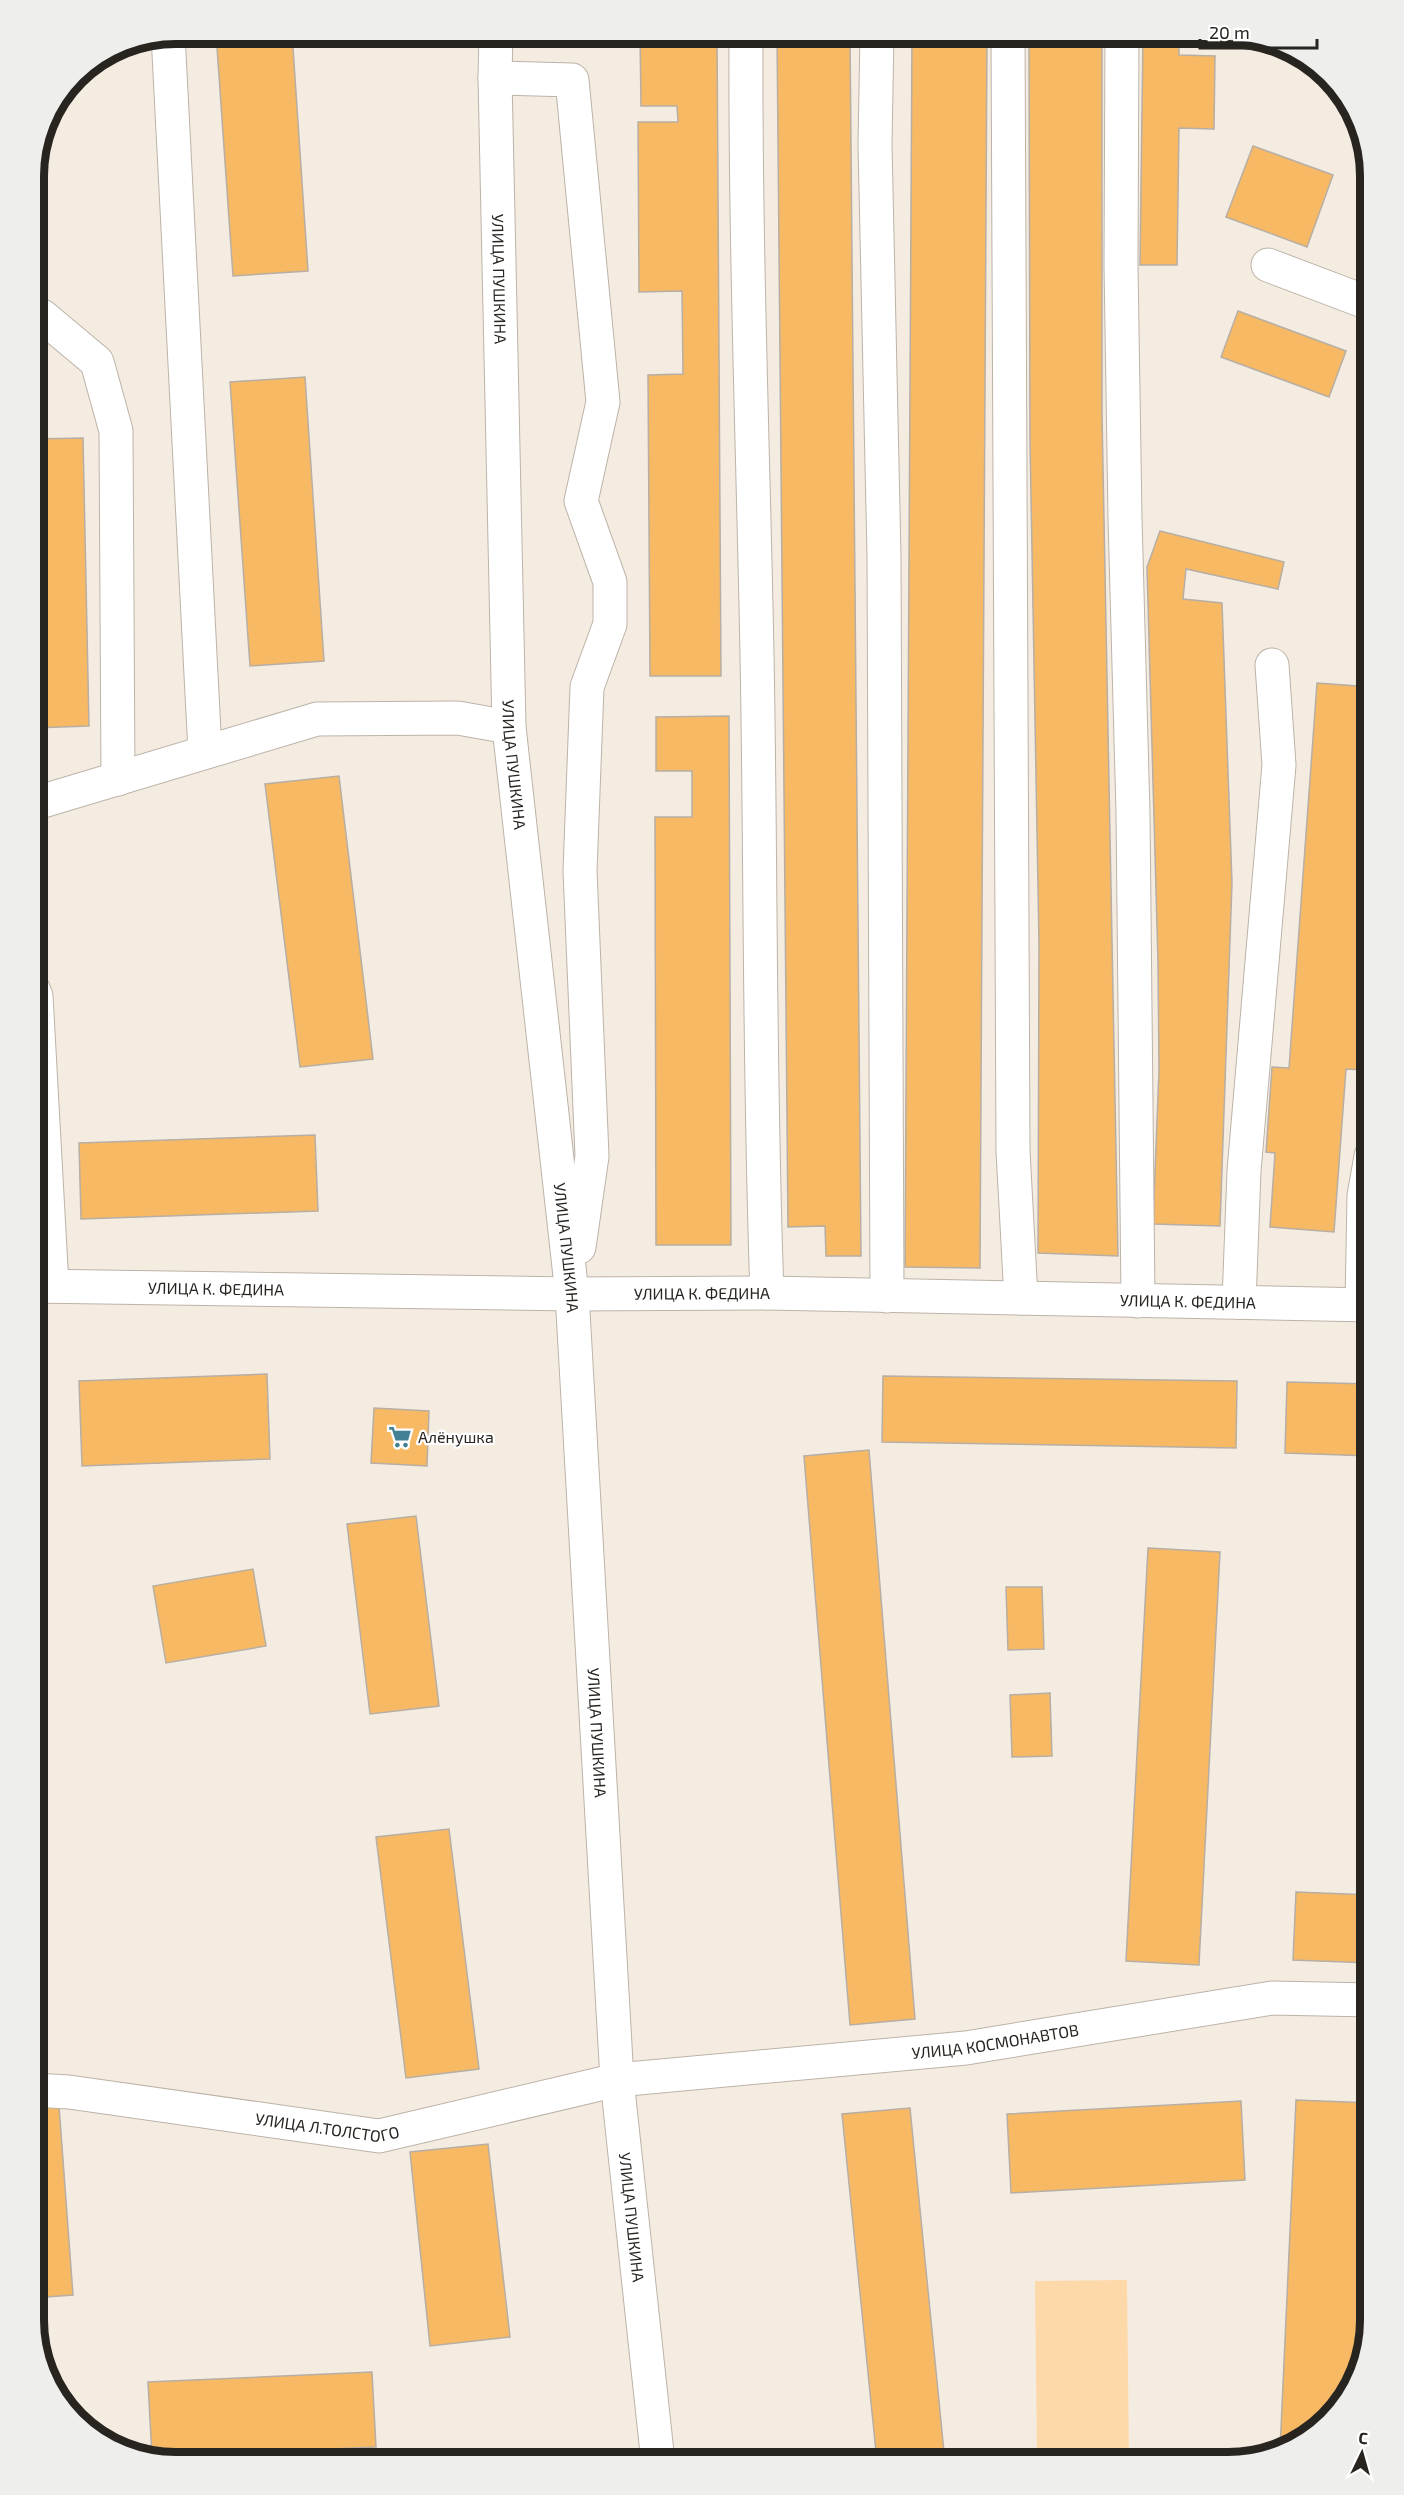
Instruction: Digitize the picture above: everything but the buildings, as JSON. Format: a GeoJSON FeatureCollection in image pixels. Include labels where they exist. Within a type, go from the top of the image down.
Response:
{"type":"FeatureCollection","features":[{"type":"Feature","properties":{"kind":"street"},"geometry":{"type":"LineString","coordinates":[[169,44],[205,752]]}},
{"type":"Feature","properties":{"kind":"street","name":"УЛИЦА ПУШКИНА"},"geometry":{"type":"LineString","coordinates":[[496,44],[509,727],[572,1294],[617,2080],[657,2451]]}},
{"type":"Feature","properties":{"kind":"street"},"geometry":{"type":"LineString","coordinates":[[746,44],[745,191],[757,656],[761,1149],[767,1293]]}},
{"type":"Feature","properties":{"kind":"street"},"geometry":{"type":"LineString","coordinates":[[877,44],[876,156],[884,556],[887,1296]]}},
{"type":"Feature","properties":{"kind":"street"},"geometry":{"type":"LineString","coordinates":[[1008,44],[1013,1150],[1021,1298]]}},
{"type":"Feature","properties":{"kind":"street"},"geometry":{"type":"LineString","coordinates":[[1122,44],[1120,265],[1133,813],[1138,1301]]}},
{"type":"Feature","properties":{"kind":"street"},"geometry":{"type":"LineString","coordinates":[[495,78],[572,80],[603,402],[581,501],[610,582],[610,624],[587,687],[580,871],[592,1156],[572,1294]]}},
{"type":"Feature","properties":{"kind":"street"},"geometry":{"type":"LineString","coordinates":[[1268,266],[1360,300]]}},
{"type":"Feature","properties":{"kind":"street"},"geometry":{"type":"LineString","coordinates":[[44,318],[97,362],[116,431],[118,779]]}},
{"type":"Feature","properties":{"kind":"street"},"geometry":{"type":"LineString","coordinates":[[1239,1302],[1244,1171],[1279,765],[1272,665]]}},
{"type":"Feature","properties":{"kind":"street"},"geometry":{"type":"LineString","coordinates":[[44,801],[317,719],[458,718],[509,727]]}},
{"type":"Feature","properties":{"kind":"street","name":"УЛИЦА К. ФЕДИНА"},"geometry":{"type":"LineString","coordinates":[[44,1286],[572,1294],[767,1293],[1360,1305]]}},
{"type":"Feature","properties":{"kind":"street","name":"УЛИЦА КОСМОНАВТОВ"},"geometry":{"type":"LineString","coordinates":[[617,2080],[966,2048],[1272,1998],[1360,2000]]}},
{"type":"Feature","properties":{"kind":"street","name":"УЛИЦА Л.ТОЛСТОГО"},"geometry":{"type":"LineString","coordinates":[[44,2091],[69,2092],[379,2136],[617,2080]]}},
{"type":"Feature","properties":{"kind":"shaded area"},"geometry":{"type":"Polygon","coordinates":[[[1127,2280],[1129,2452],[1037,2452],[1035,2281],[1127,2280]]]}},
{"type":"Feature","properties":{"kind":"place","name":"Алёнушка"},"geometry":{"type":"Point","coordinates":[400,1437]}}]}
